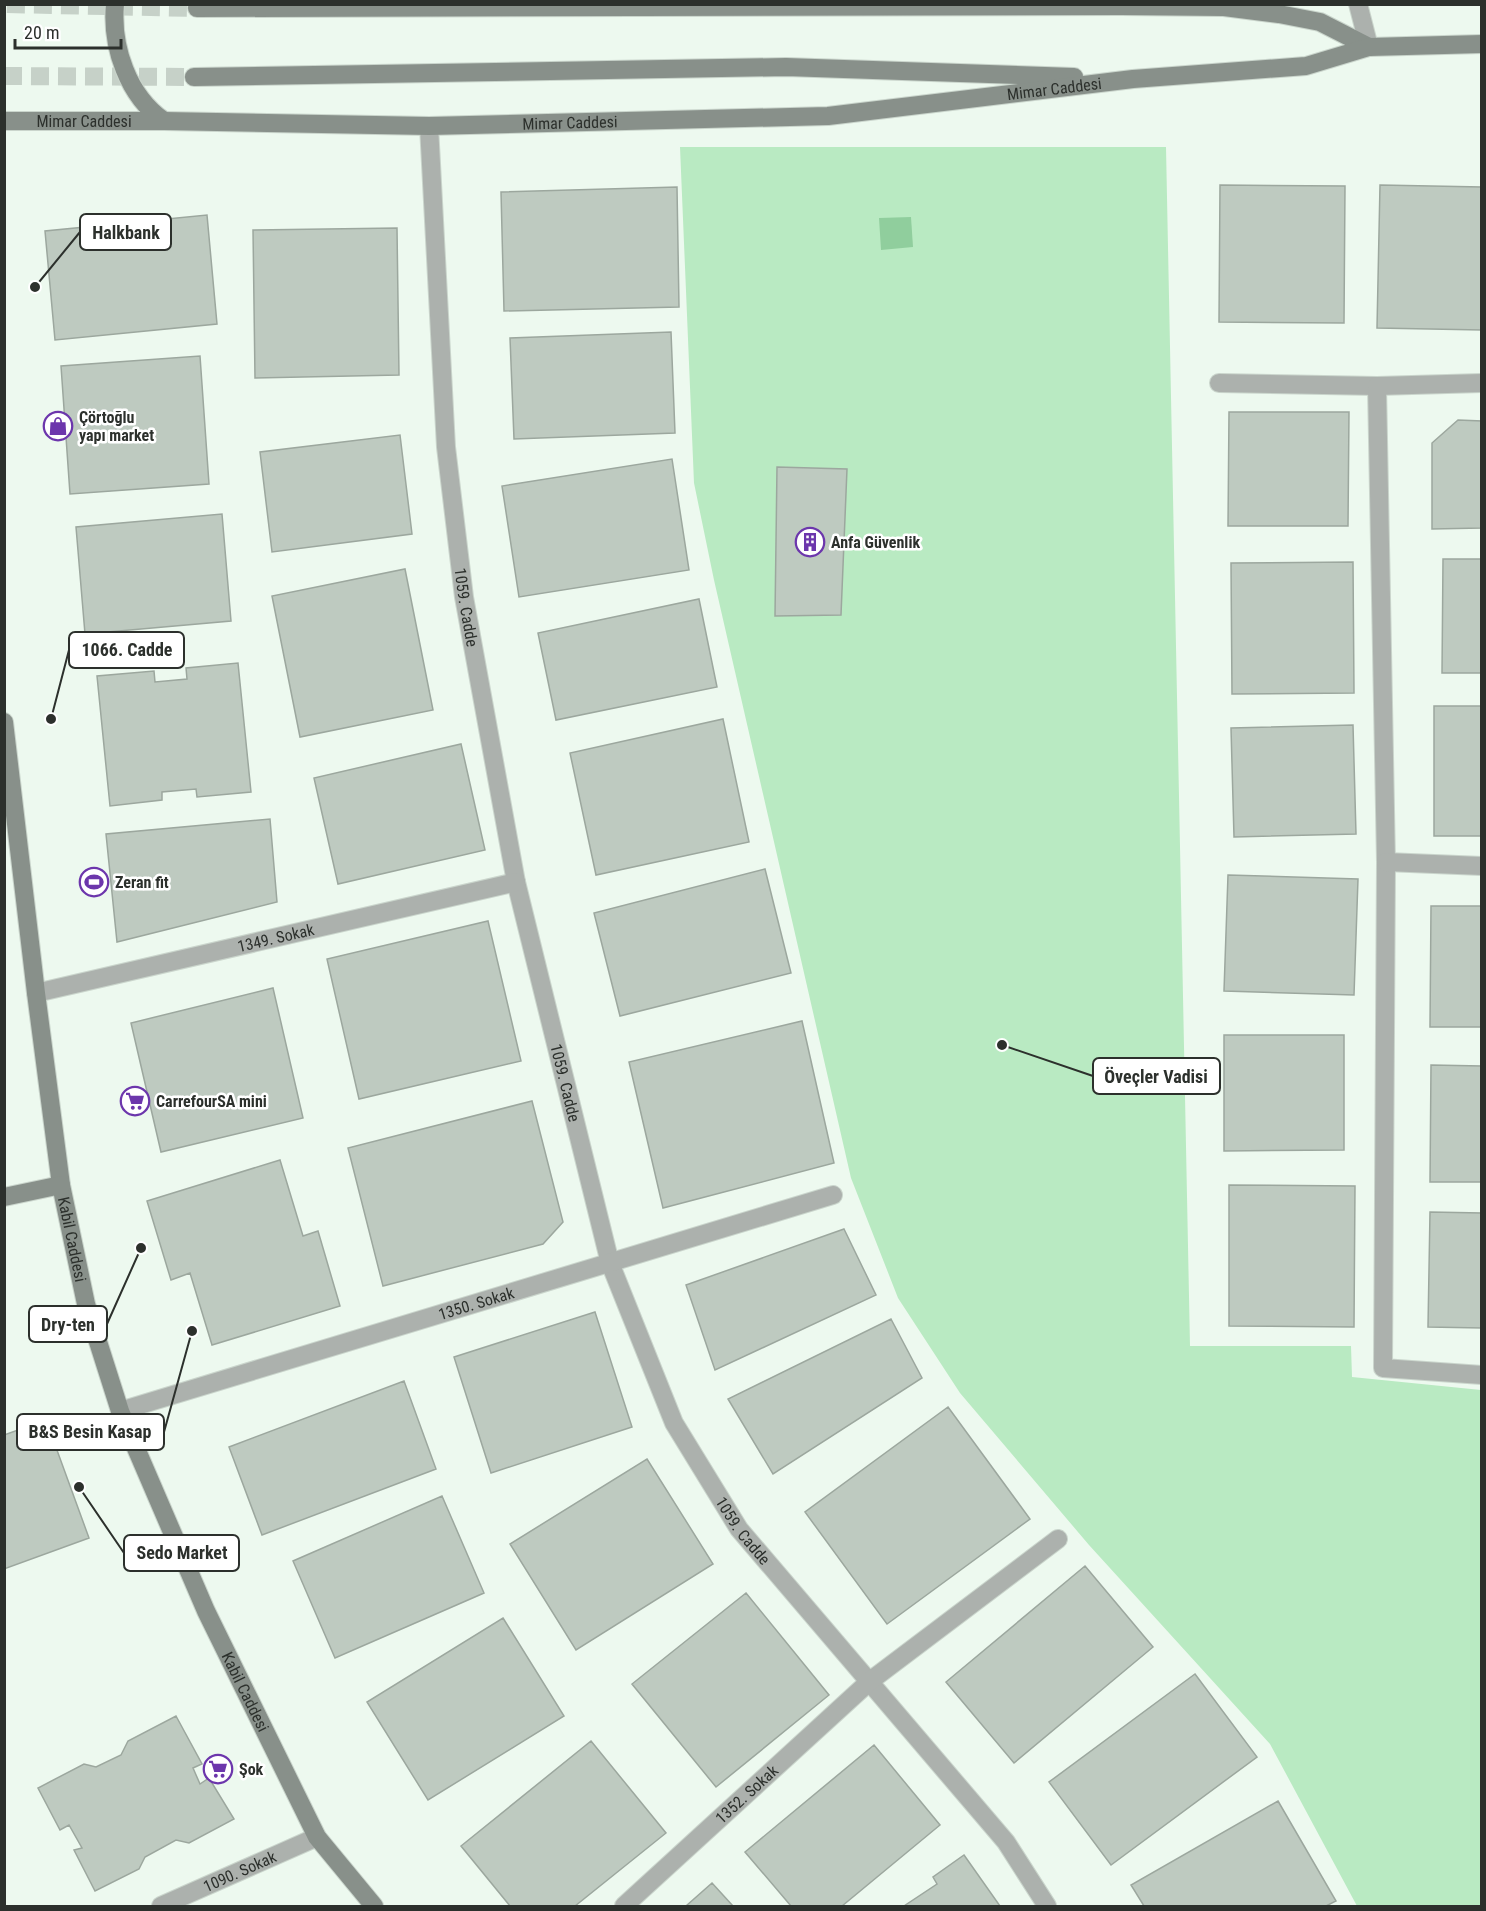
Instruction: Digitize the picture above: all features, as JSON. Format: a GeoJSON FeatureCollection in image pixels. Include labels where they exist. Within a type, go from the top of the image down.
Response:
{"type":"FeatureCollection","features":[{"type":"Feature","properties":{"kind":"main road"},"geometry":{"type":"LineString","coordinates":[[115,4],[114,33],[124,67],[144,104],[164,121]]}},
{"type":"Feature","properties":{"kind":"main road","name":"Mimar Caddesi"},"geometry":{"type":"LineString","coordinates":[[197,8],[1119,5],[1224,8],[1279,14],[1320,22],[1369,47]]}},
{"type":"Feature","properties":{"kind":"main road","name":"Mimar Caddesi"},"geometry":{"type":"LineString","coordinates":[[4,121],[164,121],[429,126],[828,116],[1133,79],[1306,66],[1369,47],[1482,44]]}},
{"type":"Feature","properties":{"kind":"main road","name":"Mimar Caddesi"},"geometry":{"type":"LineString","coordinates":[[194,77],[786,68],[1133,79]]}},
{"type":"Feature","properties":{"kind":"main road","name":"Kabil Caddesi"},"geometry":{"type":"LineString","coordinates":[[4,722],[61,1185],[86,1304],[120,1411],[206,1611],[317,1837],[374,1906]]}},
{"type":"Feature","properties":{"kind":"main road"},"geometry":{"type":"LineString","coordinates":[[4,1197],[61,1185]]}},
{"type":"Feature","properties":{"kind":"street"},"geometry":{"type":"LineString","coordinates":[[1358,4],[1369,47]]}},
{"type":"Feature","properties":{"kind":"street","name":"1059. Cadde"},"geometry":{"type":"LineString","coordinates":[[429,126],[446,447],[464,597],[516,882],[610,1263],[674,1423],[739,1529],[1006,1842],[1047,1906]]}},
{"type":"Feature","properties":{"kind":"street"},"geometry":{"type":"LineString","coordinates":[[1219,383],[1377,386],[1482,383]]}},
{"type":"Feature","properties":{"kind":"street"},"geometry":{"type":"LineString","coordinates":[[1377,386],[1386,862],[1383,1368],[1482,1375]]}},
{"type":"Feature","properties":{"kind":"street"},"geometry":{"type":"LineString","coordinates":[[1386,862],[1482,866]]}},
{"type":"Feature","properties":{"kind":"street","name":"1349. Sokak"},"geometry":{"type":"LineString","coordinates":[[36,993],[516,882]]}},
{"type":"Feature","properties":{"kind":"street","name":"1350. Sokak"},"geometry":{"type":"LineString","coordinates":[[120,1411],[833,1196]]}},
{"type":"Feature","properties":{"kind":"street","name":"1352. Sokak"},"geometry":{"type":"LineString","coordinates":[[624,1906],[870,1681],[1058,1539]]}},
{"type":"Feature","properties":{"kind":"street","name":"1090. Sokak"},"geometry":{"type":"LineString","coordinates":[[161,1906],[317,1837]]}},
{"type":"Feature","properties":{"kind":"shaded area"},"geometry":{"type":"Polygon","coordinates":[[[680,147],[1166,147],[1190,1346],[1351,1346],[1352,1377],[1481,1390],[1481,1906],[1357,1906],[1270,1744],[1089,1545],[960,1393],[898,1298],[851,1178],[714,580],[694,483],[680,147]]]}},
{"type":"Feature","properties":{"kind":"shaded area"},"geometry":{"type":"Polygon","coordinates":[[[911,217],[913,247],[881,250],[879,218],[911,217]]]}},
{"type":"Feature","properties":{"kind":"building"},"geometry":{"type":"Polygon","coordinates":[[[1220,185],[1345,186],[1344,323],[1219,322],[1220,185]]]}},
{"type":"Feature","properties":{"kind":"building"},"geometry":{"type":"Polygon","coordinates":[[[1380,185],[1482,187],[1482,330],[1377,328],[1380,185]]]}},
{"type":"Feature","properties":{"kind":"building"},"geometry":{"type":"Polygon","coordinates":[[[677,187],[679,307],[504,311],[501,192],[677,187]]]}},
{"type":"Feature","properties":{"kind":"building"},"geometry":{"type":"Polygon","coordinates":[[[207,215],[217,324],[55,340],[45,231],[207,215]]]}},
{"type":"Feature","properties":{"kind":"building"},"geometry":{"type":"Polygon","coordinates":[[[397,228],[399,375],[255,378],[253,230],[397,228]]]}},
{"type":"Feature","properties":{"kind":"building"},"geometry":{"type":"Polygon","coordinates":[[[671,332],[675,433],[514,439],[510,338],[671,332]]]}},
{"type":"Feature","properties":{"kind":"building"},"geometry":{"type":"Polygon","coordinates":[[[200,356],[209,484],[70,494],[61,366],[200,356]]]}},
{"type":"Feature","properties":{"kind":"building"},"geometry":{"type":"Polygon","coordinates":[[[1229,412],[1349,412],[1348,526],[1228,526],[1229,412]]]}},
{"type":"Feature","properties":{"kind":"building"},"geometry":{"type":"Polygon","coordinates":[[[1458,420],[1482,421],[1482,528],[1432,529],[1432,443],[1458,420]]]}},
{"type":"Feature","properties":{"kind":"building"},"geometry":{"type":"Polygon","coordinates":[[[400,435],[412,534],[272,552],[260,452],[400,435]]]}},
{"type":"Feature","properties":{"kind":"building"},"geometry":{"type":"Polygon","coordinates":[[[672,459],[689,570],[519,597],[502,486],[672,459]]]}},
{"type":"Feature","properties":{"kind":"building","name":"Anfa Güvenlik"},"geometry":{"type":"Polygon","coordinates":[[[777,467],[847,469],[841,615],[775,616],[777,467]]]}},
{"type":"Feature","properties":{"kind":"building"},"geometry":{"type":"Polygon","coordinates":[[[222,514],[231,621],[85,634],[76,527],[222,514]]]}},
{"type":"Feature","properties":{"kind":"building"},"geometry":{"type":"Polygon","coordinates":[[[1443,559],[1482,559],[1482,673],[1442,673],[1443,559]]]}},
{"type":"Feature","properties":{"kind":"building"},"geometry":{"type":"Polygon","coordinates":[[[1353,562],[1354,693],[1232,694],[1231,563],[1353,562]]]}},
{"type":"Feature","properties":{"kind":"building"},"geometry":{"type":"Polygon","coordinates":[[[405,569],[433,710],[300,737],[272,596],[405,569]]]}},
{"type":"Feature","properties":{"kind":"building"},"geometry":{"type":"Polygon","coordinates":[[[699,599],[717,687],[556,720],[538,633],[699,599]]]}},
{"type":"Feature","properties":{"kind":"building"},"geometry":{"type":"Polygon","coordinates":[[[238,663],[251,792],[197,797],[196,789],[162,792],[162,800],[110,806],[97,676],[154,671],[155,682],[187,679],[186,668],[238,663]]]}},
{"type":"Feature","properties":{"kind":"building"},"geometry":{"type":"Polygon","coordinates":[[[1434,706],[1482,706],[1482,836],[1434,836],[1434,706]]]}},
{"type":"Feature","properties":{"kind":"building"},"geometry":{"type":"Polygon","coordinates":[[[723,719],[749,842],[596,875],[570,753],[723,719]]]}},
{"type":"Feature","properties":{"kind":"building"},"geometry":{"type":"Polygon","coordinates":[[[1353,725],[1356,834],[1234,837],[1231,728],[1353,725]]]}},
{"type":"Feature","properties":{"kind":"building"},"geometry":{"type":"Polygon","coordinates":[[[461,744],[485,850],[338,884],[314,778],[461,744]]]}},
{"type":"Feature","properties":{"kind":"building"},"geometry":{"type":"Polygon","coordinates":[[[270,819],[277,902],[117,942],[106,834],[270,819]]]}},
{"type":"Feature","properties":{"kind":"building"},"geometry":{"type":"Polygon","coordinates":[[[765,869],[791,973],[620,1016],[594,913],[765,869]]]}},
{"type":"Feature","properties":{"kind":"building"},"geometry":{"type":"Polygon","coordinates":[[[1228,875],[1358,879],[1354,995],[1224,991],[1228,875]]]}},
{"type":"Feature","properties":{"kind":"building"},"geometry":{"type":"Polygon","coordinates":[[[1431,906],[1482,906],[1482,1027],[1430,1027],[1431,906]]]}},
{"type":"Feature","properties":{"kind":"building"},"geometry":{"type":"Polygon","coordinates":[[[488,921],[521,1061],[359,1099],[327,959],[488,921]]]}},
{"type":"Feature","properties":{"kind":"building"},"geometry":{"type":"Polygon","coordinates":[[[273,988],[303,1118],[161,1152],[131,1023],[273,988]]]}},
{"type":"Feature","properties":{"kind":"building"},"geometry":{"type":"Polygon","coordinates":[[[802,1021],[834,1163],[663,1208],[629,1062],[802,1021]]]}},
{"type":"Feature","properties":{"kind":"building"},"geometry":{"type":"Polygon","coordinates":[[[1224,1035],[1344,1035],[1344,1150],[1224,1151],[1224,1035]]]}},
{"type":"Feature","properties":{"kind":"building"},"geometry":{"type":"Polygon","coordinates":[[[1431,1065],[1482,1066],[1482,1182],[1430,1182],[1431,1065]]]}},
{"type":"Feature","properties":{"kind":"building"},"geometry":{"type":"Polygon","coordinates":[[[532,1101],[563,1222],[543,1244],[383,1286],[348,1148],[532,1101]]]}},
{"type":"Feature","properties":{"kind":"building"},"geometry":{"type":"Polygon","coordinates":[[[280,1160],[303,1236],[318,1231],[340,1306],[212,1345],[190,1273],[171,1280],[147,1201],[280,1160]]]}},
{"type":"Feature","properties":{"kind":"building"},"geometry":{"type":"Polygon","coordinates":[[[1229,1185],[1355,1186],[1354,1327],[1229,1326],[1229,1185]]]}},
{"type":"Feature","properties":{"kind":"building"},"geometry":{"type":"Polygon","coordinates":[[[1430,1212],[1482,1213],[1482,1328],[1428,1327],[1430,1212]]]}},
{"type":"Feature","properties":{"kind":"building"},"geometry":{"type":"Polygon","coordinates":[[[844,1229],[876,1295],[715,1370],[686,1285],[844,1229]]]}},
{"type":"Feature","properties":{"kind":"building"},"geometry":{"type":"Polygon","coordinates":[[[595,1312],[632,1427],[491,1473],[454,1357],[595,1312]]]}},
{"type":"Feature","properties":{"kind":"building"},"geometry":{"type":"Polygon","coordinates":[[[891,1319],[922,1378],[773,1474],[728,1399],[891,1319]]]}},
{"type":"Feature","properties":{"kind":"building"},"geometry":{"type":"Polygon","coordinates":[[[404,1381],[436,1469],[262,1535],[229,1447],[404,1381]]]}},
{"type":"Feature","properties":{"kind":"building"},"geometry":{"type":"Polygon","coordinates":[[[948,1407],[1030,1519],[887,1624],[805,1512],[948,1407]]]}},
{"type":"Feature","properties":{"kind":"building"},"geometry":{"type":"Polygon","coordinates":[[[46,1420],[89,1538],[4,1569],[4,1435],[46,1420]]]}},
{"type":"Feature","properties":{"kind":"building"},"geometry":{"type":"Polygon","coordinates":[[[647,1459],[713,1564],[576,1650],[510,1544],[647,1459]]]}},
{"type":"Feature","properties":{"kind":"building"},"geometry":{"type":"Polygon","coordinates":[[[442,1496],[484,1593],[335,1658],[293,1561],[442,1496]]]}},
{"type":"Feature","properties":{"kind":"building"},"geometry":{"type":"Polygon","coordinates":[[[1085,1566],[1153,1647],[1014,1763],[946,1682],[1085,1566]]]}},
{"type":"Feature","properties":{"kind":"building"},"geometry":{"type":"Polygon","coordinates":[[[746,1593],[829,1695],[716,1787],[632,1684],[746,1593]]]}},
{"type":"Feature","properties":{"kind":"building"},"geometry":{"type":"Polygon","coordinates":[[[503,1618],[564,1716],[428,1800],[367,1702],[503,1618]]]}},
{"type":"Feature","properties":{"kind":"building"},"geometry":{"type":"Polygon","coordinates":[[[1195,1674],[1257,1757],[1111,1865],[1049,1782],[1195,1674]]]}},
{"type":"Feature","properties":{"kind":"building"},"geometry":{"type":"Polygon","coordinates":[[[176,1716],[202,1764],[193,1768],[200,1784],[209,1778],[234,1819],[189,1843],[176,1840],[145,1857],[139,1869],[95,1891],[74,1850],[82,1848],[69,1825],[60,1830],[38,1788],[84,1764],[96,1767],[121,1755],[128,1741],[176,1716]]]}},
{"type":"Feature","properties":{"kind":"building"},"geometry":{"type":"Polygon","coordinates":[[[591,1741],[666,1833],[575,1906],[510,1906],[461,1846],[591,1741]]]}},
{"type":"Feature","properties":{"kind":"building"},"geometry":{"type":"Polygon","coordinates":[[[874,1745],[940,1825],[842,1906],[791,1906],[745,1852],[874,1745]]]}},
{"type":"Feature","properties":{"kind":"building"},"geometry":{"type":"Polygon","coordinates":[[[1278,1801],[1336,1901],[1326,1906],[1144,1906],[1131,1885],[1278,1801]]]}},
{"type":"Feature","properties":{"kind":"building"},"geometry":{"type":"Polygon","coordinates":[[[964,1855],[1000,1906],[904,1906],[937,1884],[933,1877],[964,1855]]]}},
{"type":"Feature","properties":{"kind":"building"},"geometry":{"type":"Polygon","coordinates":[[[712,1883],[733,1906],[686,1906],[712,1883]]]}},
{"type":"Feature","properties":{"kind":"tunnel"},"geometry":{"type":"LineString","coordinates":[[7,4],[197,8]]}},
{"type":"Feature","properties":{"kind":"tunnel"},"geometry":{"type":"LineString","coordinates":[[4,76],[194,77]]}},
{"type":"Feature","properties":{"kind":"place","name":"Halkbank"},"geometry":{"type":"Point","coordinates":[35,287]}},
{"type":"Feature","properties":{"kind":"place","name":"Çörtoğlu yapı market"},"geometry":{"type":"Point","coordinates":[58,426]}},
{"type":"Feature","properties":{"kind":"place","name":"Anfa Güvenlik"},"geometry":{"type":"Point","coordinates":[810,542]}},
{"type":"Feature","properties":{"kind":"place","name":"1066. Cadde"},"geometry":{"type":"Point","coordinates":[51,719]}},
{"type":"Feature","properties":{"kind":"place","name":"Zeran fit"},"geometry":{"type":"Point","coordinates":[94,882]}},
{"type":"Feature","properties":{"kind":"place","name":"Öveçler Vadisi"},"geometry":{"type":"Point","coordinates":[1002,1045]}},
{"type":"Feature","properties":{"kind":"place","name":"CarrefourSA mini"},"geometry":{"type":"Point","coordinates":[135,1101]}},
{"type":"Feature","properties":{"kind":"place","name":"Dry-ten"},"geometry":{"type":"Point","coordinates":[141,1248]}},
{"type":"Feature","properties":{"kind":"place","name":"B&S Besin Kasap"},"geometry":{"type":"Point","coordinates":[192,1331]}},
{"type":"Feature","properties":{"kind":"place","name":"Sedo Market"},"geometry":{"type":"Point","coordinates":[79,1487]}},
{"type":"Feature","properties":{"kind":"place","name":"Şok"},"geometry":{"type":"Point","coordinates":[218,1769]}}]}
